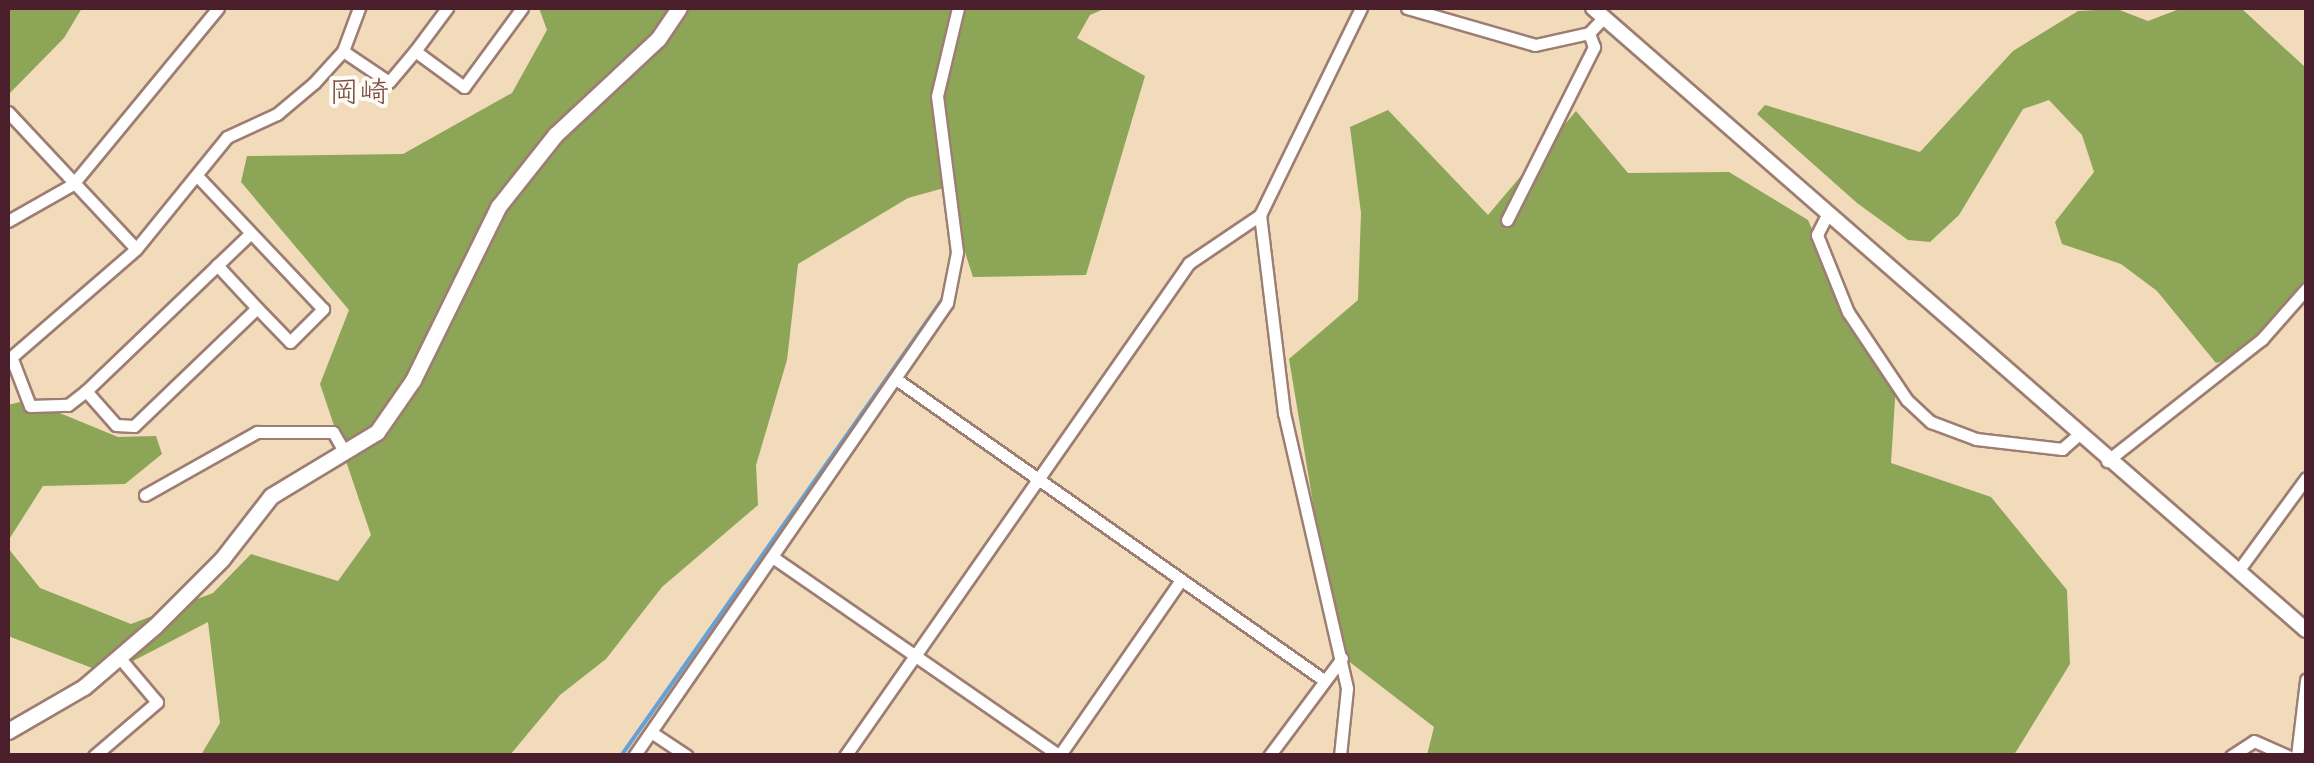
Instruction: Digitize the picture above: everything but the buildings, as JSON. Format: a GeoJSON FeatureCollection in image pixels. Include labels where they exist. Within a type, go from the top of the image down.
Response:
{"type":"FeatureCollection","features":[{"type":"Feature","properties":{"kind":"main road"},"geometry":{"type":"LineString","coordinates":[[8,730],[14,719],[84,686],[119,657],[222,558],[271,496],[377,432],[412,380],[469,257],[532,162],[585,102],[658,39],[679,8]]}},
{"type":"Feature","properties":{"kind":"street"},"geometry":{"type":"LineString","coordinates":[[8,221],[73,184],[218,8]]}},
{"type":"Feature","properties":{"kind":"street"},"geometry":{"type":"LineString","coordinates":[[251,233],[68,405],[30,406],[10,360],[136,250],[227,137],[277,114],[343,51],[359,8]]}},
{"type":"Feature","properties":{"kind":"street"},"geometry":{"type":"LineString","coordinates":[[343,51],[388,82],[447,8]]}},
{"type":"Feature","properties":{"kind":"street"},"geometry":{"type":"LineString","coordinates":[[416,51],[464,87],[522,8]]}},
{"type":"Feature","properties":{"kind":"street"},"geometry":{"type":"LineString","coordinates":[[634,756],[896,379],[955,282],[937,96],[958,8]]}},
{"type":"Feature","properties":{"kind":"street"},"geometry":{"type":"LineString","coordinates":[[844,756],[1189,263],[1260,215],[1360,8]]}},
{"type":"Feature","properties":{"kind":"street"},"geometry":{"type":"LineString","coordinates":[[1406,8],[1535,45],[1589,33]]}},
{"type":"Feature","properties":{"kind":"street"},"geometry":{"type":"LineString","coordinates":[[1507,220],[1594,47],[1589,33],[1598,13],[2077,436],[2306,630]]}},
{"type":"Feature","properties":{"kind":"street"},"geometry":{"type":"LineString","coordinates":[[8,112],[136,250]]}},
{"type":"Feature","properties":{"kind":"street"},"geometry":{"type":"LineString","coordinates":[[198,177],[323,309],[290,342],[217,265]]}},
{"type":"Feature","properties":{"kind":"street"},"geometry":{"type":"LineString","coordinates":[[1260,215],[1284,413],[1342,658],[1346,688],[1340,756]]}},
{"type":"Feature","properties":{"kind":"street"},"geometry":{"type":"LineString","coordinates":[[1826,217],[1817,235],[1848,312],[1907,400],[1932,422],[1976,440],[2062,450],[2077,436]]}},
{"type":"Feature","properties":{"kind":"street"},"geometry":{"type":"LineString","coordinates":[[2106,461],[2262,340],[2306,288]]}},
{"type":"Feature","properties":{"kind":"street"},"geometry":{"type":"LineString","coordinates":[[86,390],[116,425],[134,426],[257,308]]}},
{"type":"Feature","properties":{"kind":"street"},"geometry":{"type":"LineString","coordinates":[[896,379],[1322,678]]}},
{"type":"Feature","properties":{"kind":"street"},"geometry":{"type":"LineString","coordinates":[[145,495],[257,432],[333,432],[345,453]]}},
{"type":"Feature","properties":{"kind":"street"},"geometry":{"type":"LineString","coordinates":[[2238,571],[2306,478]]}},
{"type":"Feature","properties":{"kind":"street"},"geometry":{"type":"LineString","coordinates":[[774,558],[1059,755],[1181,580]]}},
{"type":"Feature","properties":{"kind":"street"},"geometry":{"type":"LineString","coordinates":[[94,756],[157,702],[119,657]]}},
{"type":"Feature","properties":{"kind":"street"},"geometry":{"type":"LineString","coordinates":[[1269,756],[1322,678],[1342,658]]}},
{"type":"Feature","properties":{"kind":"street"},"geometry":{"type":"LineString","coordinates":[[2296,756],[2306,680]]}},
{"type":"Feature","properties":{"kind":"street"},"geometry":{"type":"LineString","coordinates":[[651,732],[687,756]]}},
{"type":"Feature","properties":{"kind":"street"},"geometry":{"type":"LineString","coordinates":[[2231,756],[2254,742],[2288,756]]}},
{"type":"Feature","properties":{"kind":"green space"},"geometry":{"type":"Polygon","coordinates":[[[8,8],[82,8],[64,38],[8,95],[8,8]]]}},
{"type":"Feature","properties":{"kind":"green space"},"geometry":{"type":"Polygon","coordinates":[[[539,8],[1106,8],[1090,15],[1077,38],[1145,76],[1086,275],[973,277],[944,188],[908,198],[798,264],[787,360],[756,465],[758,505],[662,587],[606,659],[560,695],[510,755],[201,755],[220,723],[208,622],[108,674],[8,636],[8,548],[40,588],[131,624],[213,593],[251,554],[338,581],[371,535],[320,384],[349,310],[241,182],[247,156],[403,154],[512,93],[547,30],[539,8]]]}},
{"type":"Feature","properties":{"kind":"green space"},"geometry":{"type":"Polygon","coordinates":[[[2182,8],[2241,8],[2306,68],[2306,286],[2240,357],[2216,363],[2157,291],[2121,264],[2062,244],[2055,222],[2094,172],[2082,135],[2049,100],[2023,109],[1959,215],[1930,242],[1908,240],[1857,203],[1757,114],[1765,105],[1920,152],[2013,51],[2078,11],[2117,9],[2148,21],[2182,8]]]}},
{"type":"Feature","properties":{"kind":"green space"},"geometry":{"type":"Polygon","coordinates":[[[1388,110],[1488,215],[1576,111],[1628,173],[1729,172],[1808,220],[1848,312],[1896,384],[1891,463],[1991,497],[2067,590],[2070,664],[2014,755],[1427,755],[1434,727],[1338,653],[1289,359],[1358,300],[1361,213],[1350,127],[1388,110]]]}},
{"type":"Feature","properties":{"kind":"green space"},"geometry":{"type":"Polygon","coordinates":[[[28,400],[118,437],[156,436],[162,454],[125,484],[43,486],[8,541],[8,405],[28,400]]]}},
{"type":"Feature","properties":{"kind":"waterway"},"geometry":{"type":"LineString","coordinates":[[621,756],[944,297]]}},
{"type":"Feature","properties":{"kind":"district","name":"岡崎"},"geometry":{"type":"Point","coordinates":[359,93]}}]}
